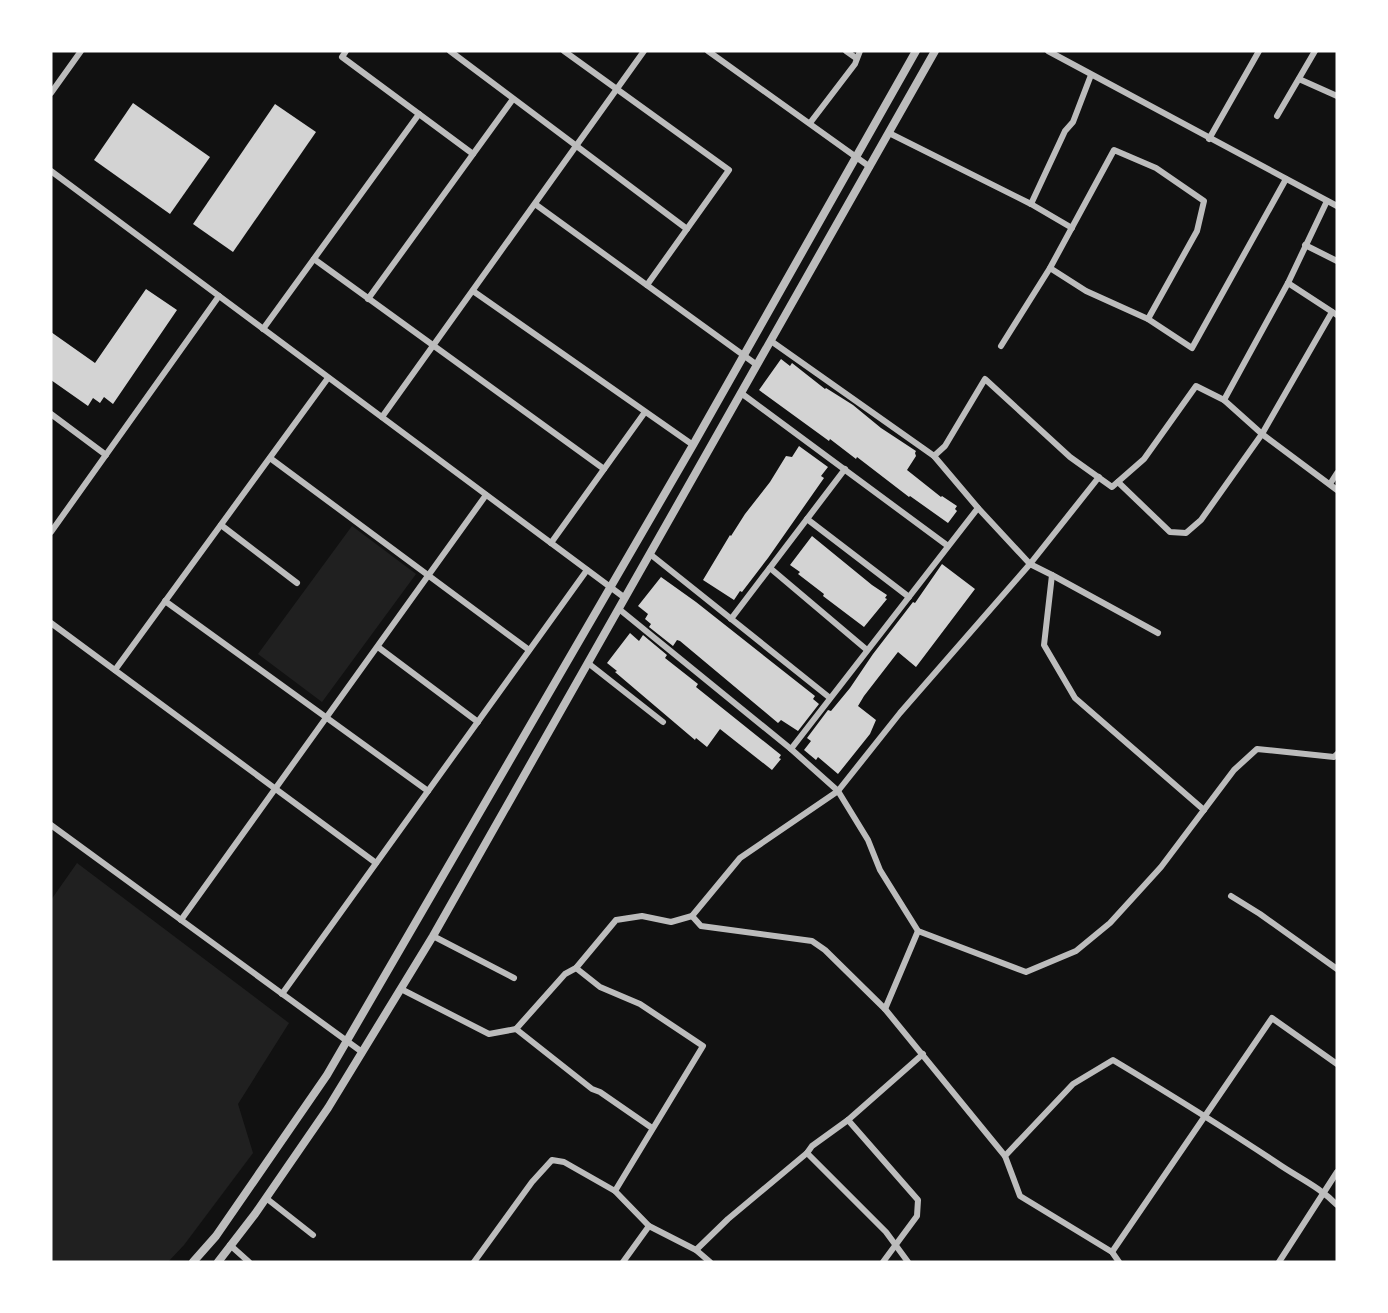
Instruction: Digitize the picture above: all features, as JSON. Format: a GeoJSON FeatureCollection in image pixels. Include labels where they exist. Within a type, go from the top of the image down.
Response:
{"type":"FeatureCollection","features":[{"type":"Feature","properties":{"kind":"street"},"geometry":{"type":"LineString","coordinates":[[51,93],[81,51]]}},
{"type":"Feature","properties":{"kind":"street"},"geometry":{"type":"LineString","coordinates":[[346,51],[342,57],[473,154]]}},
{"type":"Feature","properties":{"kind":"street"},"geometry":{"type":"LineString","coordinates":[[450,51],[687,229]]}},
{"type":"Feature","properties":{"kind":"street"},"geometry":{"type":"LineString","coordinates":[[564,51],[729,170],[647,285]]}},
{"type":"Feature","properties":{"kind":"street"},"geometry":{"type":"LineString","coordinates":[[382,417],[644,51]]}},
{"type":"Feature","properties":{"kind":"street"},"geometry":{"type":"LineString","coordinates":[[708,51],[870,167]]}},
{"type":"Feature","properties":{"kind":"street"},"geometry":{"type":"LineString","coordinates":[[846,51],[856,58]]}},
{"type":"Feature","properties":{"kind":"street"},"geometry":{"type":"LineString","coordinates":[[810,123],[855,64],[860,51]]}},
{"type":"Feature","properties":{"kind":"street"},"geometry":{"type":"LineString","coordinates":[[193,1262],[216,1236],[327,1075],[693,446],[916,51]]}},
{"type":"Feature","properties":{"kind":"street"},"geometry":{"type":"LineString","coordinates":[[218,1262],[328,1108],[433,936],[935,51]]}},
{"type":"Feature","properties":{"kind":"street"},"geometry":{"type":"LineString","coordinates":[[1048,51],[1337,206]]}},
{"type":"Feature","properties":{"kind":"street"},"geometry":{"type":"LineString","coordinates":[[1209,139],[1259,51]]}},
{"type":"Feature","properties":{"kind":"street"},"geometry":{"type":"LineString","coordinates":[[1277,116],[1315,51]]}},
{"type":"Feature","properties":{"kind":"street"},"geometry":{"type":"LineString","coordinates":[[1031,204],[1065,131],[1072,122],[1091,75]]}},
{"type":"Feature","properties":{"kind":"street"},"geometry":{"type":"LineString","coordinates":[[1299,79],[1337,96]]}},
{"type":"Feature","properties":{"kind":"street"},"geometry":{"type":"LineString","coordinates":[[369,299],[513,99]]}},
{"type":"Feature","properties":{"kind":"street"},"geometry":{"type":"LineString","coordinates":[[263,329],[419,114]]}},
{"type":"Feature","properties":{"kind":"street"},"geometry":{"type":"LineString","coordinates":[[889,133],[1031,204],[1071,228]]}},
{"type":"Feature","properties":{"kind":"street"},"geometry":{"type":"LineString","coordinates":[[1001,346],[1050,268],[1114,150],[1156,168],[1204,201],[1197,231],[1148,320]]}},
{"type":"Feature","properties":{"kind":"street"},"geometry":{"type":"LineString","coordinates":[[51,171],[625,598]]}},
{"type":"Feature","properties":{"kind":"street"},"geometry":{"type":"LineString","coordinates":[[1050,268],[1086,291],[1148,320],[1192,348],[1286,179]]}},
{"type":"Feature","properties":{"kind":"street"},"geometry":{"type":"LineString","coordinates":[[1224,400],[1288,283],[1327,201]]}},
{"type":"Feature","properties":{"kind":"street"},"geometry":{"type":"LineString","coordinates":[[535,204],[757,365]]}},
{"type":"Feature","properties":{"kind":"street"},"geometry":{"type":"LineString","coordinates":[[1305,245],[1337,261]]}},
{"type":"Feature","properties":{"kind":"street"},"geometry":{"type":"LineString","coordinates":[[314,260],[604,469]]}},
{"type":"Feature","properties":{"kind":"street"},"geometry":{"type":"LineString","coordinates":[[1118,482],[1170,532],[1186,533],[1201,520],[1262,434],[1335,313],[1288,283]]}},
{"type":"Feature","properties":{"kind":"street"},"geometry":{"type":"LineString","coordinates":[[472,291],[693,446]]}},
{"type":"Feature","properties":{"kind":"street"},"geometry":{"type":"LineString","coordinates":[[51,532],[219,296]]}},
{"type":"Feature","properties":{"kind":"street"},"geometry":{"type":"LineString","coordinates":[[771,341],[934,456],[1030,564],[1158,633]]}},
{"type":"Feature","properties":{"kind":"street"},"geometry":{"type":"LineString","coordinates":[[115,670],[328,378]]}},
{"type":"Feature","properties":{"kind":"street"},"geometry":{"type":"LineString","coordinates":[[934,456],[945,446],[985,379],[1070,457],[1112,487],[1144,459],[1196,386],[1224,400],[1262,434],[1337,490]]}},
{"type":"Feature","properties":{"kind":"street"},"geometry":{"type":"LineString","coordinates":[[741,393],[948,546]]}},
{"type":"Feature","properties":{"kind":"street"},"geometry":{"type":"LineString","coordinates":[[551,543],[645,412]]}},
{"type":"Feature","properties":{"kind":"street"},"geometry":{"type":"LineString","coordinates":[[51,414],[106,455]]}},
{"type":"Feature","properties":{"kind":"street"},"geometry":{"type":"LineString","coordinates":[[270,458],[529,650]]}},
{"type":"Feature","properties":{"kind":"street"},"geometry":{"type":"LineString","coordinates":[[731,619],[845,469]]}},
{"type":"Feature","properties":{"kind":"street"},"geometry":{"type":"LineString","coordinates":[[1330,484],[1337,473]]}},
{"type":"Feature","properties":{"kind":"street"},"geometry":{"type":"LineString","coordinates":[[401,989],[489,1034],[516,1029],[565,975],[576,968],[616,920],[642,916],[671,922],[692,916],[740,858],[838,791],[900,713],[1030,564],[1099,477]]}},
{"type":"Feature","properties":{"kind":"street"},"geometry":{"type":"LineString","coordinates":[[181,920],[486,495]]}},
{"type":"Feature","properties":{"kind":"street"},"geometry":{"type":"LineString","coordinates":[[791,749],[978,508]]}},
{"type":"Feature","properties":{"kind":"street"},"geometry":{"type":"LineString","coordinates":[[807,519],[909,597]]}},
{"type":"Feature","properties":{"kind":"street"},"geometry":{"type":"LineString","coordinates":[[220,525],[297,583]]}},
{"type":"Feature","properties":{"kind":"street"},"geometry":{"type":"LineString","coordinates":[[650,554],[830,698]]}},
{"type":"Feature","properties":{"kind":"street"},"geometry":{"type":"LineString","coordinates":[[770,568],[867,650]]}},
{"type":"Feature","properties":{"kind":"street"},"geometry":{"type":"LineString","coordinates":[[282,994],[586,570]]}},
{"type":"Feature","properties":{"kind":"street"},"geometry":{"type":"LineString","coordinates":[[1052,575],[1044,645],[1075,698],[1204,810]]}},
{"type":"Feature","properties":{"kind":"street"},"geometry":{"type":"LineString","coordinates":[[165,601],[428,791]]}},
{"type":"Feature","properties":{"kind":"street"},"geometry":{"type":"LineString","coordinates":[[619,609],[791,749],[838,791],[868,840],[880,870],[918,932],[1026,972],[1076,951],[1110,923],[1161,867],[1234,770],[1257,749],[1334,757],[1337,754]]}},
{"type":"Feature","properties":{"kind":"street"},"geometry":{"type":"LineString","coordinates":[[51,623],[376,863]]}},
{"type":"Feature","properties":{"kind":"street"},"geometry":{"type":"LineString","coordinates":[[378,646],[478,722]]}},
{"type":"Feature","properties":{"kind":"street"},"geometry":{"type":"LineString","coordinates":[[588,663],[663,722]]}},
{"type":"Feature","properties":{"kind":"street"},"geometry":{"type":"LineString","coordinates":[[51,825],[362,1052]]}},
{"type":"Feature","properties":{"kind":"street"},"geometry":{"type":"LineString","coordinates":[[1231,896],[1337,969]]}},
{"type":"Feature","properties":{"kind":"street"},"geometry":{"type":"LineString","coordinates":[[692,916],[701,926],[812,941],[825,950],[885,1009],[1005,1156],[1020,1196],[1112,1252],[1119,1262]]}},
{"type":"Feature","properties":{"kind":"street"},"geometry":{"type":"LineString","coordinates":[[885,1009],[918,932]]}},
{"type":"Feature","properties":{"kind":"street"},"geometry":{"type":"LineString","coordinates":[[433,936],[514,978]]}},
{"type":"Feature","properties":{"kind":"street"},"geometry":{"type":"LineString","coordinates":[[576,968],[600,987],[640,1004],[703,1046],[615,1191]]}},
{"type":"Feature","properties":{"kind":"street"},"geometry":{"type":"LineString","coordinates":[[1112,1252],[1272,1018],[1337,1064]]}},
{"type":"Feature","properties":{"kind":"street"},"geometry":{"type":"LineString","coordinates":[[516,1029],[592,1089],[600,1092],[652,1128]]}},
{"type":"Feature","properties":{"kind":"street"},"geometry":{"type":"LineString","coordinates":[[696,1250],[728,1219],[807,1153],[812,1146],[848,1120],[922,1054]]}},
{"type":"Feature","properties":{"kind":"street"},"geometry":{"type":"LineString","coordinates":[[1005,1156],[1073,1084],[1113,1060],[1206,1116],[1324,1192],[1337,1205]]}},
{"type":"Feature","properties":{"kind":"street"},"geometry":{"type":"LineString","coordinates":[[848,1120],[918,1200],[917,1216],[883,1262]]}},
{"type":"Feature","properties":{"kind":"street"},"geometry":{"type":"LineString","coordinates":[[807,1153],[886,1232],[908,1262]]}},
{"type":"Feature","properties":{"kind":"street"},"geometry":{"type":"LineString","coordinates":[[474,1262],[532,1182],[552,1160],[564,1162],[615,1191],[649,1226],[696,1250],[710,1262]]}},
{"type":"Feature","properties":{"kind":"street"},"geometry":{"type":"LineString","coordinates":[[1279,1262],[1337,1172]]}},
{"type":"Feature","properties":{"kind":"street"},"geometry":{"type":"LineString","coordinates":[[266,1197],[313,1235]]}},
{"type":"Feature","properties":{"kind":"street"},"geometry":{"type":"LineString","coordinates":[[623,1262],[649,1226]]}},
{"type":"Feature","properties":{"kind":"street"},"geometry":{"type":"LineString","coordinates":[[230,1245],[249,1262]]}},
{"type":"Feature","properties":{"kind":"shaded area"},"geometry":{"type":"Polygon","coordinates":[[[352,526],[416,574],[322,702],[258,654],[352,526]]]}},
{"type":"Feature","properties":{"kind":"shaded area"},"geometry":{"type":"Polygon","coordinates":[[[77,863],[289,1023],[238,1104],[253,1153],[184,1245],[168,1262],[51,1262],[51,900],[77,863]]]}},
{"type":"Feature","properties":{"kind":"building"},"geometry":{"type":"Polygon","coordinates":[[[133,103],[210,157],[170,214],[94,160],[133,103]]]}},
{"type":"Feature","properties":{"kind":"building"},"geometry":{"type":"Polygon","coordinates":[[[275,104],[316,132],[233,252],[193,224],[275,104]]]}},
{"type":"Feature","properties":{"kind":"building"},"geometry":{"type":"Polygon","coordinates":[[[146,289],[177,310],[113,404],[104,397],[100,403],[93,398],[88,406],[51,380],[51,332],[95,363],[146,289]]]}},
{"type":"Feature","properties":{"kind":"building"},"geometry":{"type":"Polygon","coordinates":[[[781,359],[790,366],[792,363],[825,389],[853,405],[881,428],[916,451],[916,456],[907,470],[941,497],[957,506],[955,509],[957,511],[948,523],[759,390],[781,359]]]}},
{"type":"Feature","properties":{"kind":"building"},"geometry":{"type":"Polygon","coordinates":[[[799,446],[828,467],[821,476],[824,478],[768,558],[734,600],[703,580],[730,535],[770,482],[786,456],[792,457],[799,446]]]}},
{"type":"Feature","properties":{"kind":"building"},"geometry":{"type":"Polygon","coordinates":[[[812,536],[887,595],[885,598],[887,599],[864,627],[823,596],[824,594],[790,565],[812,536]]]}},
{"type":"Feature","properties":{"kind":"building"},"geometry":{"type":"Polygon","coordinates":[[[942,564],[975,589],[916,667],[898,652],[864,696],[858,706],[876,720],[870,734],[838,774],[818,757],[816,760],[804,750],[811,741],[807,738],[828,710],[831,711],[850,688],[942,564]]]}},
{"type":"Feature","properties":{"kind":"building"},"geometry":{"type":"Polygon","coordinates":[[[661,577],[815,696],[813,699],[819,704],[798,731],[781,720],[778,723],[680,641],[677,640],[673,646],[649,627],[651,624],[645,619],[648,614],[638,606],[661,577]]]}},
{"type":"Feature","properties":{"kind":"building"},"geometry":{"type":"Polygon","coordinates":[[[630,633],[639,641],[643,635],[667,655],[665,658],[698,684],[696,687],[781,755],[779,758],[781,759],[772,770],[720,729],[707,747],[696,738],[695,740],[615,672],[617,671],[607,663],[630,633]]]}}]}
